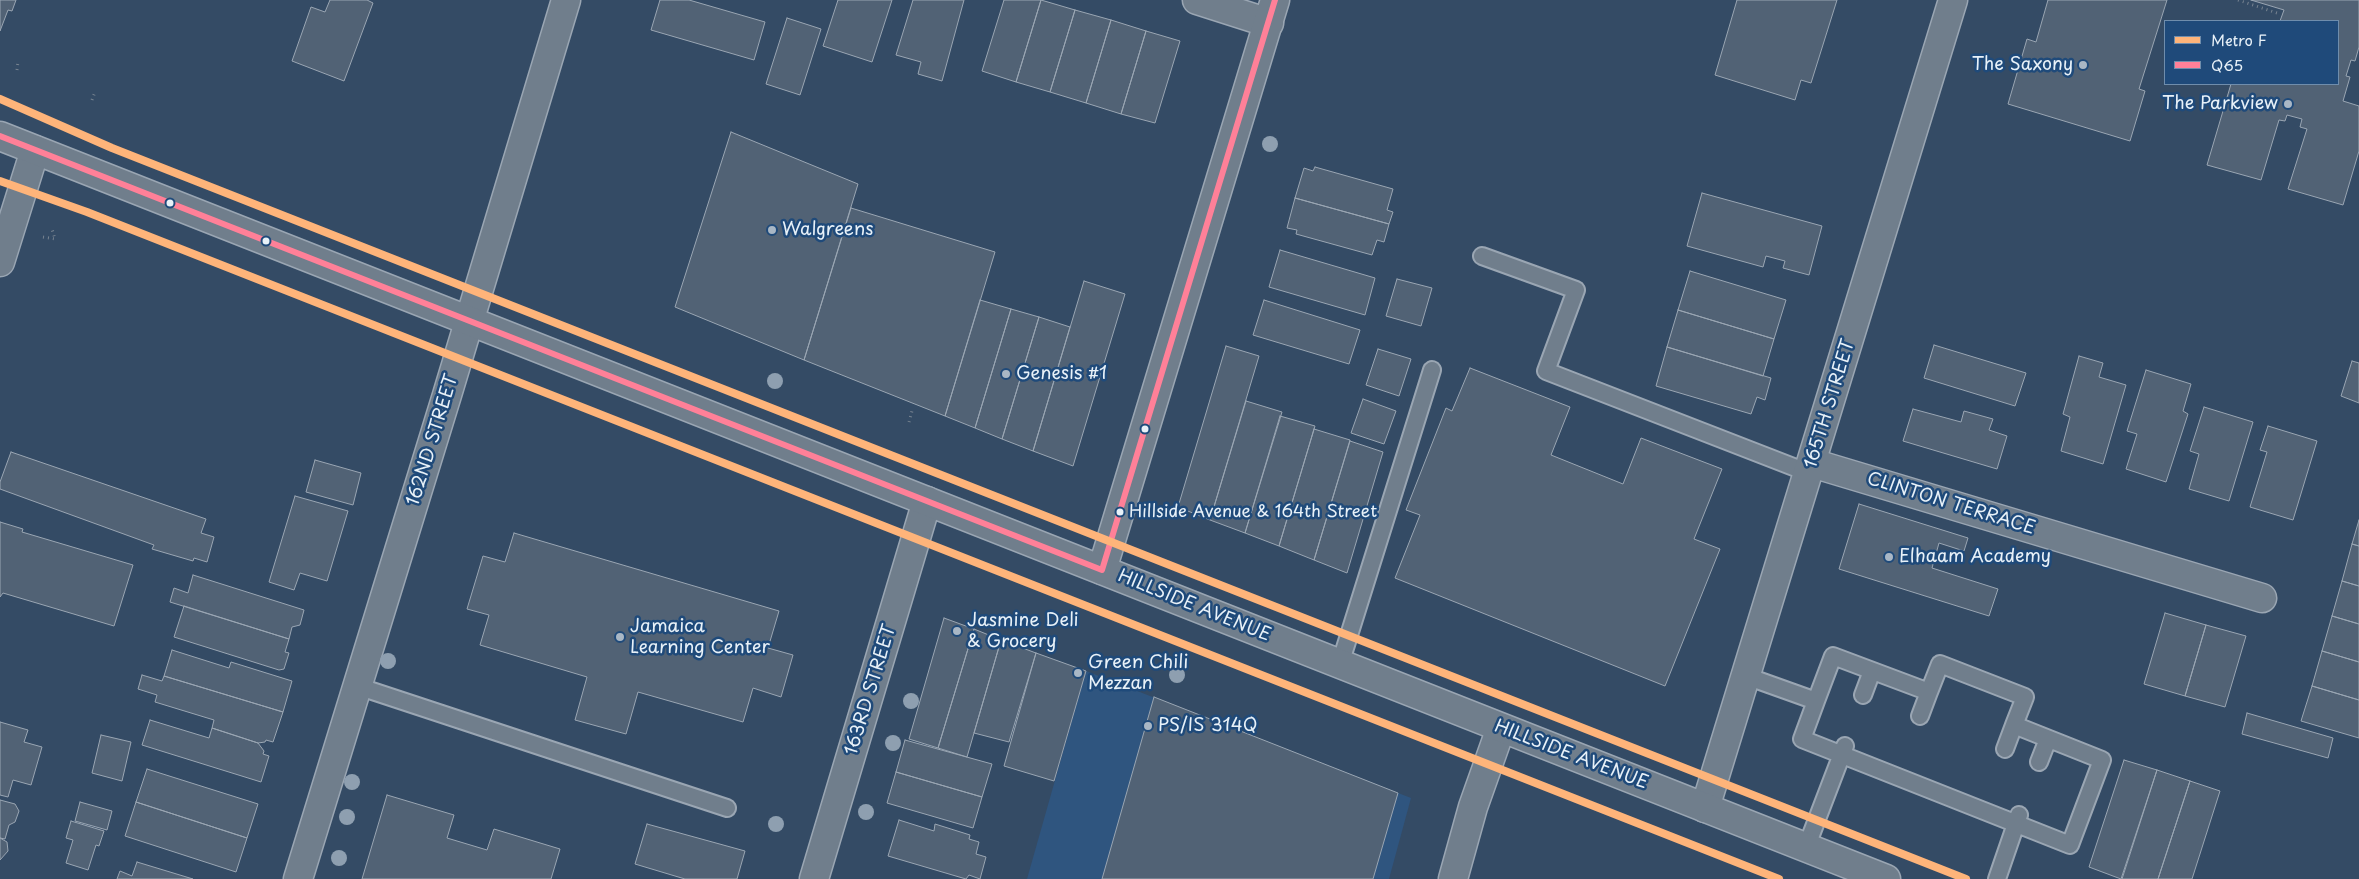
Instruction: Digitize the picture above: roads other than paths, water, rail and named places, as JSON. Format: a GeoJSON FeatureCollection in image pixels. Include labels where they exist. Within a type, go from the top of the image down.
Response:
{"type":"FeatureCollection","features":[{"type":"Feature","properties":{"kind":"street","name":"162ND STREET"},"geometry":{"type":"LineString","coordinates":[[298,879],[566,0]]}},
{"type":"Feature","properties":{"kind":"street"},"geometry":{"type":"LineString","coordinates":[[1102,570],[1272,11],[1196,0]]}},
{"type":"Feature","properties":{"kind":"street","name":"165TH STREET"},"geometry":{"type":"LineString","coordinates":[[1706,808],[1953,0]]}},
{"type":"Feature","properties":{"kind":"street","name":"HILLSIDE AVENUE"},"geometry":{"type":"LineString","coordinates":[[0,136],[1886,879]]}},
{"type":"Feature","properties":{"kind":"street"},"geometry":{"type":"LineString","coordinates":[[0,262],[35,150]]}},
{"type":"Feature","properties":{"kind":"street","name":"CLINTON TERRACE"},"geometry":{"type":"LineString","coordinates":[[1810,468],[2262,598]]}},
{"type":"Feature","properties":{"kind":"street","name":"163RD STREET"},"geometry":{"type":"LineString","coordinates":[[814,879],[927,501]]}},
{"type":"Feature","properties":{"kind":"street"},"geometry":{"type":"LineString","coordinates":[[1453,879],[1473,807],[1501,728]]}},
{"type":"Feature","properties":{"kind":"lane"},"geometry":{"type":"LineString","coordinates":[[1482,256],[1576,290],[1546,371],[1810,468]]}},
{"type":"Feature","properties":{"kind":"lane"},"geometry":{"type":"LineString","coordinates":[[1340,664],[1432,370]]}},
{"type":"Feature","properties":{"kind":"lane"},"geometry":{"type":"LineString","coordinates":[[1929,692],[1833,656],[1802,739],[1843,751],[1899,773],[2017,820],[2070,845],[2102,760],[2014,725]]}},
{"type":"Feature","properties":{"kind":"lane"},"geometry":{"type":"LineString","coordinates":[[1920,716],[1940,664],[2025,698],[2005,749]]}},
{"type":"Feature","properties":{"kind":"lane"},"geometry":{"type":"LineString","coordinates":[[1863,695],[1872,671]]}},
{"type":"Feature","properties":{"kind":"lane"},"geometry":{"type":"LineString","coordinates":[[1746,676],[1816,701]]}},
{"type":"Feature","properties":{"kind":"lane"},"geometry":{"type":"LineString","coordinates":[[357,686],[727,808]]}},
{"type":"Feature","properties":{"kind":"lane"},"geometry":{"type":"LineString","coordinates":[[2039,762],[2048,739]]}},
{"type":"Feature","properties":{"kind":"lane"},"geometry":{"type":"LineString","coordinates":[[1806,848],[1843,751]]}},
{"type":"Feature","properties":{"kind":"lane"},"geometry":{"type":"LineString","coordinates":[[1997,879],[2017,820]]}},
{"type":"Feature","properties":{"kind":"metro line","name":"F"},"geometry":{"type":"LineString","coordinates":[[0,99],[112,148],[1966,879]]}},
{"type":"Feature","properties":{"kind":"metro line","name":"F"},"geometry":{"type":"LineString","coordinates":[[0,181],[87,212],[1779,879]]}},
{"type":"Feature","properties":{"kind":"place","name":"The Saxony"},"geometry":{"type":"Point","coordinates":[2083,65]}},
{"type":"Feature","properties":{"kind":"place","name":"The Parkview"},"geometry":{"type":"Point","coordinates":[2288,104]}},
{"type":"Feature","properties":{"kind":"place","name":"Walgreens"},"geometry":{"type":"Point","coordinates":[772,230]}},
{"type":"Feature","properties":{"kind":"place","name":"Genesis #1"},"geometry":{"type":"Point","coordinates":[1006,374]}},
{"type":"Feature","properties":{"kind":"place","name":"Hillside Avenue & 164th Street"},"geometry":{"type":"Point","coordinates":[1120,512]}},
{"type":"Feature","properties":{"kind":"place","name":"Elhaam Academy"},"geometry":{"type":"Point","coordinates":[1889,557]}},
{"type":"Feature","properties":{"kind":"place","name":"Jasmine Deli & Grocery"},"geometry":{"type":"Point","coordinates":[957,631]}},
{"type":"Feature","properties":{"kind":"place","name":"Jamaica Learning Center"},"geometry":{"type":"Point","coordinates":[620,637]}},
{"type":"Feature","properties":{"kind":"place","name":"Green Chili Mezzan"},"geometry":{"type":"Point","coordinates":[1078,673]}},
{"type":"Feature","properties":{"kind":"place","name":"PS/IS 314Q"},"geometry":{"type":"Point","coordinates":[1148,726]}}]}
